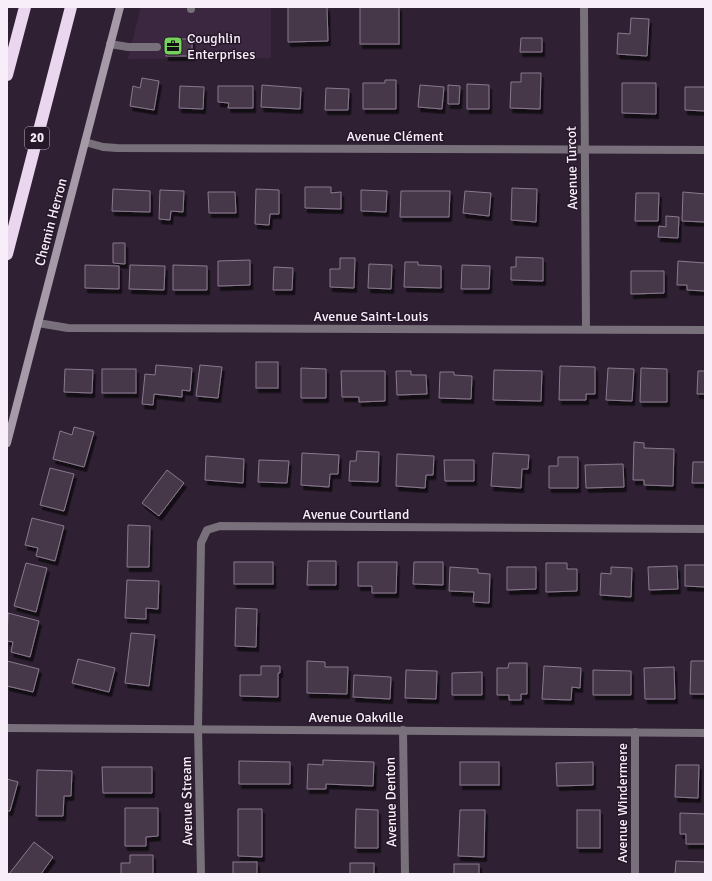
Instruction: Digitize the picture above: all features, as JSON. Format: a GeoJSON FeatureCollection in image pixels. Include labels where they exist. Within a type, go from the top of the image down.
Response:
{"type":"FeatureCollection","features":[{"type":"Feature","properties":{"kind":"highway"},"geometry":{"type":"LineString","coordinates":[[7,75],[25,7]]}},
{"type":"Feature","properties":{"kind":"highway","name":"20"},"geometry":{"type":"LineString","coordinates":[[7,254],[71,7]]}},
{"type":"Feature","properties":{"kind":"main road","name":"Chemin Herron"},"geometry":{"type":"LineString","coordinates":[[7,443],[120,7]]}},
{"type":"Feature","properties":{"kind":"street","name":"Avenue Turcot"},"geometry":{"type":"LineString","coordinates":[[584,7],[586,329]]}},
{"type":"Feature","properties":{"kind":"street"},"geometry":{"type":"LineString","coordinates":[[110,44],[128,47],[157,47]]}},
{"type":"Feature","properties":{"kind":"street","name":"Avenue Clément"},"geometry":{"type":"LineString","coordinates":[[85,142],[116,148],[705,150]]}},
{"type":"Feature","properties":{"kind":"street","name":"Avenue Saint-Louis"},"geometry":{"type":"LineString","coordinates":[[38,323],[68,328],[705,330]]}},
{"type":"Feature","properties":{"kind":"street","name":"Avenue Courtland"},"geometry":{"type":"LineString","coordinates":[[198,728],[201,543],[207,530],[220,526],[705,529]]}},
{"type":"Feature","properties":{"kind":"street","name":"Avenue Oakville"},"geometry":{"type":"LineString","coordinates":[[7,728],[198,728],[705,733]]}},
{"type":"Feature","properties":{"kind":"street","name":"Avenue Stream"},"geometry":{"type":"LineString","coordinates":[[198,728],[201,874]]}},
{"type":"Feature","properties":{"kind":"street","name":"Avenue Denton"},"geometry":{"type":"LineString","coordinates":[[403,730],[406,874]]}},
{"type":"Feature","properties":{"kind":"street","name":"Avenue Windermere"},"geometry":{"type":"LineString","coordinates":[[635,732],[635,874]]}},
{"type":"Feature","properties":{"kind":"shaded area"},"geometry":{"type":"Polygon","coordinates":[[[141,7],[271,7],[271,58],[128,59],[141,7]]]}},
{"type":"Feature","properties":{"kind":"building"},"geometry":{"type":"Polygon","coordinates":[[[288,7],[327,7],[328,41],[288,42],[288,7]]]}},
{"type":"Feature","properties":{"kind":"building"},"geometry":{"type":"Polygon","coordinates":[[[360,7],[399,7],[399,44],[360,44],[360,7]]]}},
{"type":"Feature","properties":{"kind":"building"},"geometry":{"type":"Polygon","coordinates":[[[631,18],[649,19],[647,56],[617,54],[618,33],[630,34],[631,18]]]}},
{"type":"Feature","properties":{"kind":"building"},"geometry":{"type":"Polygon","coordinates":[[[521,38],[542,38],[542,52],[520,52],[521,38]]]}},
{"type":"Feature","properties":{"kind":"building"},"geometry":{"type":"Polygon","coordinates":[[[166,39],[192,39],[192,56],[166,56],[166,39]]]}},
{"type":"Feature","properties":{"kind":"building"},"geometry":{"type":"Polygon","coordinates":[[[521,73],[541,73],[540,109],[510,108],[511,82],[521,82],[521,73]]]}},
{"type":"Feature","properties":{"kind":"building"},"geometry":{"type":"Polygon","coordinates":[[[142,78],[159,81],[154,110],[130,106],[133,86],[140,88],[142,78]]]}},
{"type":"Feature","properties":{"kind":"building"},"geometry":{"type":"Polygon","coordinates":[[[385,80],[396,80],[396,109],[363,109],[363,83],[385,83],[385,80]]]}},
{"type":"Feature","properties":{"kind":"building"},"geometry":{"type":"Polygon","coordinates":[[[622,83],[656,83],[656,114],[622,113],[622,83]]]}},
{"type":"Feature","properties":{"kind":"building"},"geometry":{"type":"Polygon","coordinates":[[[467,84],[489,85],[489,109],[467,109],[467,84]]]}},
{"type":"Feature","properties":{"kind":"building"},"geometry":{"type":"Polygon","coordinates":[[[262,85],[301,88],[300,109],[261,107],[262,85]]]}},
{"type":"Feature","properties":{"kind":"building"},"geometry":{"type":"Polygon","coordinates":[[[420,85],[444,87],[442,109],[418,107],[420,85]]]}},
{"type":"Feature","properties":{"kind":"building"},"geometry":{"type":"Polygon","coordinates":[[[448,85],[460,86],[459,104],[448,104],[448,85]]]}},
{"type":"Feature","properties":{"kind":"building"},"geometry":{"type":"Polygon","coordinates":[[[180,86],[204,87],[203,109],[179,108],[180,86]]]}},
{"type":"Feature","properties":{"kind":"building"},"geometry":{"type":"Polygon","coordinates":[[[218,86],[253,86],[253,108],[228,108],[229,103],[218,102],[218,86]]]}},
{"type":"Feature","properties":{"kind":"building"},"geometry":{"type":"Polygon","coordinates":[[[685,87],[705,87],[705,111],[685,110],[685,87]]]}},
{"type":"Feature","properties":{"kind":"building"},"geometry":{"type":"Polygon","coordinates":[[[326,88],[349,89],[348,110],[325,110],[326,88]]]}},
{"type":"Feature","properties":{"kind":"building"},"geometry":{"type":"Polygon","coordinates":[[[305,187],[331,187],[331,193],[341,192],[341,209],[305,208],[305,187]]]}},
{"type":"Feature","properties":{"kind":"building"},"geometry":{"type":"Polygon","coordinates":[[[512,188],[537,189],[536,222],[511,220],[512,188]]]}},
{"type":"Feature","properties":{"kind":"building"},"geometry":{"type":"Polygon","coordinates":[[[113,189],[150,191],[150,212],[112,211],[113,189]]]}},
{"type":"Feature","properties":{"kind":"building"},"geometry":{"type":"Polygon","coordinates":[[[256,189],[279,190],[279,214],[270,214],[269,225],[255,224],[256,189]]]}},
{"type":"Feature","properties":{"kind":"building"},"geometry":{"type":"Polygon","coordinates":[[[160,190],[184,191],[183,212],[171,211],[170,220],[159,219],[160,190]]]}},
{"type":"Feature","properties":{"kind":"building"},"geometry":{"type":"Polygon","coordinates":[[[361,190],[387,191],[386,212],[361,211],[361,190]]]}},
{"type":"Feature","properties":{"kind":"building"},"geometry":{"type":"Polygon","coordinates":[[[401,191],[450,191],[449,217],[400,217],[401,191]]]}},
{"type":"Feature","properties":{"kind":"building"},"geometry":{"type":"Polygon","coordinates":[[[465,191],[491,193],[489,216],[463,213],[465,191]]]}},
{"type":"Feature","properties":{"kind":"building"},"geometry":{"type":"Polygon","coordinates":[[[208,192],[235,192],[236,213],[209,213],[208,192]]]}},
{"type":"Feature","properties":{"kind":"building"},"geometry":{"type":"Polygon","coordinates":[[[683,192],[705,194],[705,222],[682,221],[683,192]]]}},
{"type":"Feature","properties":{"kind":"building"},"geometry":{"type":"Polygon","coordinates":[[[636,193],[659,193],[658,221],[635,221],[636,193]]]}},
{"type":"Feature","properties":{"kind":"building"},"geometry":{"type":"Polygon","coordinates":[[[666,216],[679,217],[678,238],[658,237],[659,226],[666,227],[666,216]]]}},
{"type":"Feature","properties":{"kind":"building"},"geometry":{"type":"Polygon","coordinates":[[[113,243],[125,243],[125,264],[113,263],[113,243]]]}},
{"type":"Feature","properties":{"kind":"building"},"geometry":{"type":"Polygon","coordinates":[[[516,257],[543,258],[543,281],[511,280],[511,267],[516,267],[516,257]]]}},
{"type":"Feature","properties":{"kind":"building"},"geometry":{"type":"Polygon","coordinates":[[[340,258],[355,258],[354,288],[330,287],[330,269],[340,269],[340,258]]]}},
{"type":"Feature","properties":{"kind":"building"},"geometry":{"type":"Polygon","coordinates":[[[250,260],[250,285],[218,286],[218,261],[250,260]]]}},
{"type":"Feature","properties":{"kind":"building"},"geometry":{"type":"Polygon","coordinates":[[[678,261],[705,263],[705,291],[687,290],[687,285],[677,285],[678,261]]]}},
{"type":"Feature","properties":{"kind":"building"},"geometry":{"type":"Polygon","coordinates":[[[405,262],[418,262],[418,265],[441,266],[441,288],[404,287],[405,262]]]}},
{"type":"Feature","properties":{"kind":"building"},"geometry":{"type":"Polygon","coordinates":[[[369,264],[392,265],[391,289],[368,288],[369,264]]]}},
{"type":"Feature","properties":{"kind":"building"},"geometry":{"type":"Polygon","coordinates":[[[85,265],[119,266],[119,289],[85,288],[85,265]]]}},
{"type":"Feature","properties":{"kind":"building"},"geometry":{"type":"Polygon","coordinates":[[[130,265],[165,266],[164,290],[129,289],[130,265]]]}},
{"type":"Feature","properties":{"kind":"building"},"geometry":{"type":"Polygon","coordinates":[[[173,265],[207,266],[207,290],[173,290],[173,265]]]}},
{"type":"Feature","properties":{"kind":"building"},"geometry":{"type":"Polygon","coordinates":[[[462,265],[490,266],[489,289],[461,289],[462,265]]]}},
{"type":"Feature","properties":{"kind":"building"},"geometry":{"type":"Polygon","coordinates":[[[274,267],[293,268],[292,290],[273,290],[274,267]]]}},
{"type":"Feature","properties":{"kind":"building"},"geometry":{"type":"Polygon","coordinates":[[[631,271],[664,271],[664,293],[631,294],[631,271]]]}},
{"type":"Feature","properties":{"kind":"building"},"geometry":{"type":"Polygon","coordinates":[[[256,362],[278,362],[278,388],[256,388],[256,362]]]}},
{"type":"Feature","properties":{"kind":"building"},"geometry":{"type":"Polygon","coordinates":[[[156,365],[192,368],[190,391],[182,390],[182,397],[154,394],[153,405],[142,404],[145,374],[155,375],[156,365]]]}},
{"type":"Feature","properties":{"kind":"building"},"geometry":{"type":"Polygon","coordinates":[[[200,365],[222,367],[218,398],[196,396],[200,365]]]}},
{"type":"Feature","properties":{"kind":"building"},"geometry":{"type":"Polygon","coordinates":[[[560,366],[595,367],[595,394],[586,394],[586,400],[559,400],[560,366]]]}},
{"type":"Feature","properties":{"kind":"building"},"geometry":{"type":"Polygon","coordinates":[[[301,368],[326,369],[326,398],[301,398],[301,368]]]}},
{"type":"Feature","properties":{"kind":"building"},"geometry":{"type":"Polygon","coordinates":[[[608,368],[634,369],[632,401],[606,400],[608,368]]]}},
{"type":"Feature","properties":{"kind":"building"},"geometry":{"type":"Polygon","coordinates":[[[641,368],[667,369],[667,402],[640,402],[641,368]]]}},
{"type":"Feature","properties":{"kind":"building"},"geometry":{"type":"Polygon","coordinates":[[[65,369],[93,370],[92,393],[64,392],[65,369]]]}},
{"type":"Feature","properties":{"kind":"building"},"geometry":{"type":"Polygon","coordinates":[[[102,369],[136,369],[136,393],[102,393],[102,369]]]}},
{"type":"Feature","properties":{"kind":"building"},"geometry":{"type":"Polygon","coordinates":[[[494,370],[542,371],[541,401],[493,400],[494,370]]]}},
{"type":"Feature","properties":{"kind":"building"},"geometry":{"type":"Polygon","coordinates":[[[341,371],[385,371],[385,401],[359,402],[359,397],[342,397],[341,371]]]}},
{"type":"Feature","properties":{"kind":"building"},"geometry":{"type":"Polygon","coordinates":[[[396,371],[411,371],[411,375],[426,375],[427,394],[397,395],[396,371]]]}},
{"type":"Feature","properties":{"kind":"building"},"geometry":{"type":"Polygon","coordinates":[[[698,371],[705,371],[705,394],[697,394],[698,371]]]}},
{"type":"Feature","properties":{"kind":"building"},"geometry":{"type":"Polygon","coordinates":[[[440,372],[454,372],[454,375],[472,376],[471,399],[439,398],[440,372]]]}},
{"type":"Feature","properties":{"kind":"building"},"geometry":{"type":"Polygon","coordinates":[[[74,427],[94,432],[84,467],[53,459],[60,431],[72,435],[74,427]]]}},
{"type":"Feature","properties":{"kind":"building"},"geometry":{"type":"Polygon","coordinates":[[[634,442],[644,443],[644,448],[674,449],[673,486],[644,485],[644,480],[633,480],[634,442]]]}},
{"type":"Feature","properties":{"kind":"building"},"geometry":{"type":"Polygon","coordinates":[[[357,451],[379,452],[378,482],[349,481],[350,461],[356,461],[357,451]]]}},
{"type":"Feature","properties":{"kind":"building"},"geometry":{"type":"Polygon","coordinates":[[[302,453],[339,455],[338,474],[330,474],[329,487],[301,485],[302,453]]]}},
{"type":"Feature","properties":{"kind":"building"},"geometry":{"type":"Polygon","coordinates":[[[493,453],[529,455],[528,469],[522,469],[521,488],[491,486],[493,453]]]}},
{"type":"Feature","properties":{"kind":"building"},"geometry":{"type":"Polygon","coordinates":[[[397,454],[434,456],[433,475],[426,475],[425,488],[396,486],[397,454]]]}},
{"type":"Feature","properties":{"kind":"building"},"geometry":{"type":"Polygon","coordinates":[[[206,456],[244,459],[243,483],[205,480],[206,456]]]}},
{"type":"Feature","properties":{"kind":"building"},"geometry":{"type":"Polygon","coordinates":[[[558,457],[578,457],[578,488],[549,488],[549,466],[558,466],[558,457]]]}},
{"type":"Feature","properties":{"kind":"building"},"geometry":{"type":"Polygon","coordinates":[[[259,460],[289,461],[287,483],[258,482],[259,460]]]}},
{"type":"Feature","properties":{"kind":"building"},"geometry":{"type":"Polygon","coordinates":[[[444,460],[474,460],[474,481],[445,481],[444,460]]]}},
{"type":"Feature","properties":{"kind":"building"},"geometry":{"type":"Polygon","coordinates":[[[693,462],[705,462],[705,483],[692,483],[693,462]]]}},
{"type":"Feature","properties":{"kind":"building"},"geometry":{"type":"Polygon","coordinates":[[[623,464],[624,487],[586,488],[585,465],[623,464]]]}},
{"type":"Feature","properties":{"kind":"building"},"geometry":{"type":"Polygon","coordinates":[[[50,468],[74,474],[64,511],[40,505],[50,468]]]}},
{"type":"Feature","properties":{"kind":"building"},"geometry":{"type":"Polygon","coordinates":[[[167,470],[184,483],[159,516],[142,503],[167,470]]]}},
{"type":"Feature","properties":{"kind":"building"},"geometry":{"type":"Polygon","coordinates":[[[32,518],[64,526],[55,561],[36,556],[38,548],[25,545],[32,518]]]}},
{"type":"Feature","properties":{"kind":"building"},"geometry":{"type":"Polygon","coordinates":[[[128,525],[150,526],[149,567],[127,567],[128,525]]]}},
{"type":"Feature","properties":{"kind":"building"},"geometry":{"type":"Polygon","coordinates":[[[308,561],[336,561],[336,585],[307,585],[308,561]]]}},
{"type":"Feature","properties":{"kind":"building"},"geometry":{"type":"Polygon","coordinates":[[[234,562],[273,562],[273,584],[234,584],[234,562]]]}},
{"type":"Feature","properties":{"kind":"building"},"geometry":{"type":"Polygon","coordinates":[[[358,562],[397,562],[396,593],[372,593],[372,586],[358,586],[358,562]]]}},
{"type":"Feature","properties":{"kind":"building"},"geometry":{"type":"Polygon","coordinates":[[[414,562],[443,562],[443,585],[413,584],[414,562]]]}},
{"type":"Feature","properties":{"kind":"building"},"geometry":{"type":"Polygon","coordinates":[[[26,563],[47,568],[36,612],[14,606],[26,563]]]}},
{"type":"Feature","properties":{"kind":"building"},"geometry":{"type":"Polygon","coordinates":[[[546,563],[567,563],[567,569],[577,569],[577,591],[546,592],[546,563]]]}},
{"type":"Feature","properties":{"kind":"building"},"geometry":{"type":"Polygon","coordinates":[[[685,565],[705,565],[705,587],[685,586],[685,565]]]}},
{"type":"Feature","properties":{"kind":"building"},"geometry":{"type":"Polygon","coordinates":[[[677,566],[678,589],[649,590],[648,567],[677,566]]]}},
{"type":"Feature","properties":{"kind":"building"},"geometry":{"type":"Polygon","coordinates":[[[450,567],[478,569],[478,573],[490,574],[489,603],[473,602],[474,592],[449,591],[450,567]]]}},
{"type":"Feature","properties":{"kind":"building"},"geometry":{"type":"Polygon","coordinates":[[[507,567],[536,567],[536,589],[507,590],[507,567]]]}},
{"type":"Feature","properties":{"kind":"building"},"geometry":{"type":"Polygon","coordinates":[[[611,567],[632,568],[631,597],[600,595],[601,573],[611,574],[611,567]]]}},
{"type":"Feature","properties":{"kind":"building"},"geometry":{"type":"Polygon","coordinates":[[[127,580],[159,581],[158,609],[146,608],[146,619],[125,618],[127,580]]]}},
{"type":"Feature","properties":{"kind":"building"},"geometry":{"type":"Polygon","coordinates":[[[236,608],[257,609],[256,647],[235,646],[236,608]]]}},
{"type":"Feature","properties":{"kind":"building"},"geometry":{"type":"Polygon","coordinates":[[[8,613],[39,621],[30,657],[11,652],[13,642],[7,641],[8,613]]]}},
{"type":"Feature","properties":{"kind":"building"},"geometry":{"type":"Polygon","coordinates":[[[131,633],[155,635],[149,686],[125,683],[131,633]]]}},
{"type":"Feature","properties":{"kind":"building"},"geometry":{"type":"Polygon","coordinates":[[[78,659],[115,668],[109,692],[72,683],[78,659]]]}},
{"type":"Feature","properties":{"kind":"building"},"geometry":{"type":"Polygon","coordinates":[[[7,661],[39,669],[33,692],[7,686],[7,661]]]}},
{"type":"Feature","properties":{"kind":"building"},"geometry":{"type":"Polygon","coordinates":[[[307,661],[325,662],[325,667],[348,667],[347,694],[307,693],[307,661]]]}},
{"type":"Feature","properties":{"kind":"building"},"geometry":{"type":"Polygon","coordinates":[[[691,661],[705,661],[705,694],[690,694],[691,661]]]}},
{"type":"Feature","properties":{"kind":"building"},"geometry":{"type":"Polygon","coordinates":[[[509,663],[527,663],[527,694],[521,694],[521,700],[509,700],[509,695],[497,695],[497,668],[508,668],[509,663]]]}},
{"type":"Feature","properties":{"kind":"building"},"geometry":{"type":"Polygon","coordinates":[[[261,666],[280,666],[280,673],[278,673],[278,697],[240,696],[240,675],[261,675],[261,666]]]}},
{"type":"Feature","properties":{"kind":"building"},"geometry":{"type":"Polygon","coordinates":[[[544,666],[581,668],[580,688],[572,687],[571,700],[542,699],[544,666]]]}},
{"type":"Feature","properties":{"kind":"building"},"geometry":{"type":"Polygon","coordinates":[[[674,667],[675,699],[645,699],[644,668],[674,667]]]}},
{"type":"Feature","properties":{"kind":"building"},"geometry":{"type":"Polygon","coordinates":[[[406,670],[437,671],[436,699],[405,698],[406,670]]]}},
{"type":"Feature","properties":{"kind":"building"},"geometry":{"type":"Polygon","coordinates":[[[593,670],[631,671],[631,695],[593,695],[593,670]]]}},
{"type":"Feature","properties":{"kind":"building"},"geometry":{"type":"Polygon","coordinates":[[[482,672],[482,695],[452,695],[452,673],[482,672]]]}},
{"type":"Feature","properties":{"kind":"building"},"geometry":{"type":"Polygon","coordinates":[[[354,675],[391,677],[390,699],[353,697],[354,675]]]}},
{"type":"Feature","properties":{"kind":"building"},"geometry":{"type":"Polygon","coordinates":[[[323,760],[374,762],[373,786],[326,784],[326,789],[307,789],[308,764],[323,765],[323,760]]]}},
{"type":"Feature","properties":{"kind":"building"},"geometry":{"type":"Polygon","coordinates":[[[239,761],[290,762],[290,784],[239,784],[239,761]]]}},
{"type":"Feature","properties":{"kind":"building"},"geometry":{"type":"Polygon","coordinates":[[[460,762],[499,762],[499,785],[460,785],[460,762]]]}},
{"type":"Feature","properties":{"kind":"building"},"geometry":{"type":"Polygon","coordinates":[[[593,762],[593,785],[557,786],[556,763],[593,762]]]}},
{"type":"Feature","properties":{"kind":"building"},"geometry":{"type":"Polygon","coordinates":[[[676,765],[699,765],[698,798],[675,797],[676,765]]]}},
{"type":"Feature","properties":{"kind":"building"},"geometry":{"type":"Polygon","coordinates":[[[102,767],[152,767],[152,793],[103,793],[102,767]]]}},
{"type":"Feature","properties":{"kind":"building"},"geometry":{"type":"Polygon","coordinates":[[[37,770],[72,771],[71,796],[64,796],[63,816],[36,816],[37,770]]]}},
{"type":"Feature","properties":{"kind":"building"},"geometry":{"type":"Polygon","coordinates":[[[7,779],[18,782],[10,811],[7,811],[7,779]]]}},
{"type":"Feature","properties":{"kind":"building"},"geometry":{"type":"Polygon","coordinates":[[[125,808],[158,808],[158,836],[146,837],[146,846],[125,846],[125,808]]]}},
{"type":"Feature","properties":{"kind":"building"},"geometry":{"type":"Polygon","coordinates":[[[238,809],[262,809],[262,857],[238,856],[238,809]]]}},
{"type":"Feature","properties":{"kind":"building"},"geometry":{"type":"Polygon","coordinates":[[[356,809],[378,810],[378,848],[355,848],[356,809]]]}},
{"type":"Feature","properties":{"kind":"building"},"geometry":{"type":"Polygon","coordinates":[[[460,810],[485,810],[484,857],[458,856],[460,810]]]}},
{"type":"Feature","properties":{"kind":"building"},"geometry":{"type":"Polygon","coordinates":[[[577,810],[600,810],[600,848],[577,848],[577,810]]]}},
{"type":"Feature","properties":{"kind":"building"},"geometry":{"type":"Polygon","coordinates":[[[680,813],[705,814],[705,844],[686,844],[686,834],[680,834],[680,813]]]}},
{"type":"Feature","properties":{"kind":"building"},"geometry":{"type":"Polygon","coordinates":[[[34,842],[53,857],[41,874],[9,874],[34,842]]]}},
{"type":"Feature","properties":{"kind":"building"},"geometry":{"type":"Polygon","coordinates":[[[130,855],[153,855],[153,874],[121,874],[121,863],[130,863],[130,855]]]}},
{"type":"Feature","properties":{"kind":"building"},"geometry":{"type":"Polygon","coordinates":[[[676,861],[705,862],[705,874],[675,874],[676,861]]]}},
{"type":"Feature","properties":{"kind":"building"},"geometry":{"type":"Polygon","coordinates":[[[233,862],[257,862],[257,874],[233,874],[233,862]]]}},
{"type":"Feature","properties":{"kind":"building"},"geometry":{"type":"Polygon","coordinates":[[[350,863],[374,863],[374,874],[350,874],[350,863]]]}},
{"type":"Feature","properties":{"kind":"building"},"geometry":{"type":"Polygon","coordinates":[[[454,864],[479,864],[479,874],[454,874],[454,864]]]}},
{"type":"Feature","properties":{"kind":"place","name":"Coughlin Enterprises"},"geometry":{"type":"Point","coordinates":[173,46]}}]}
